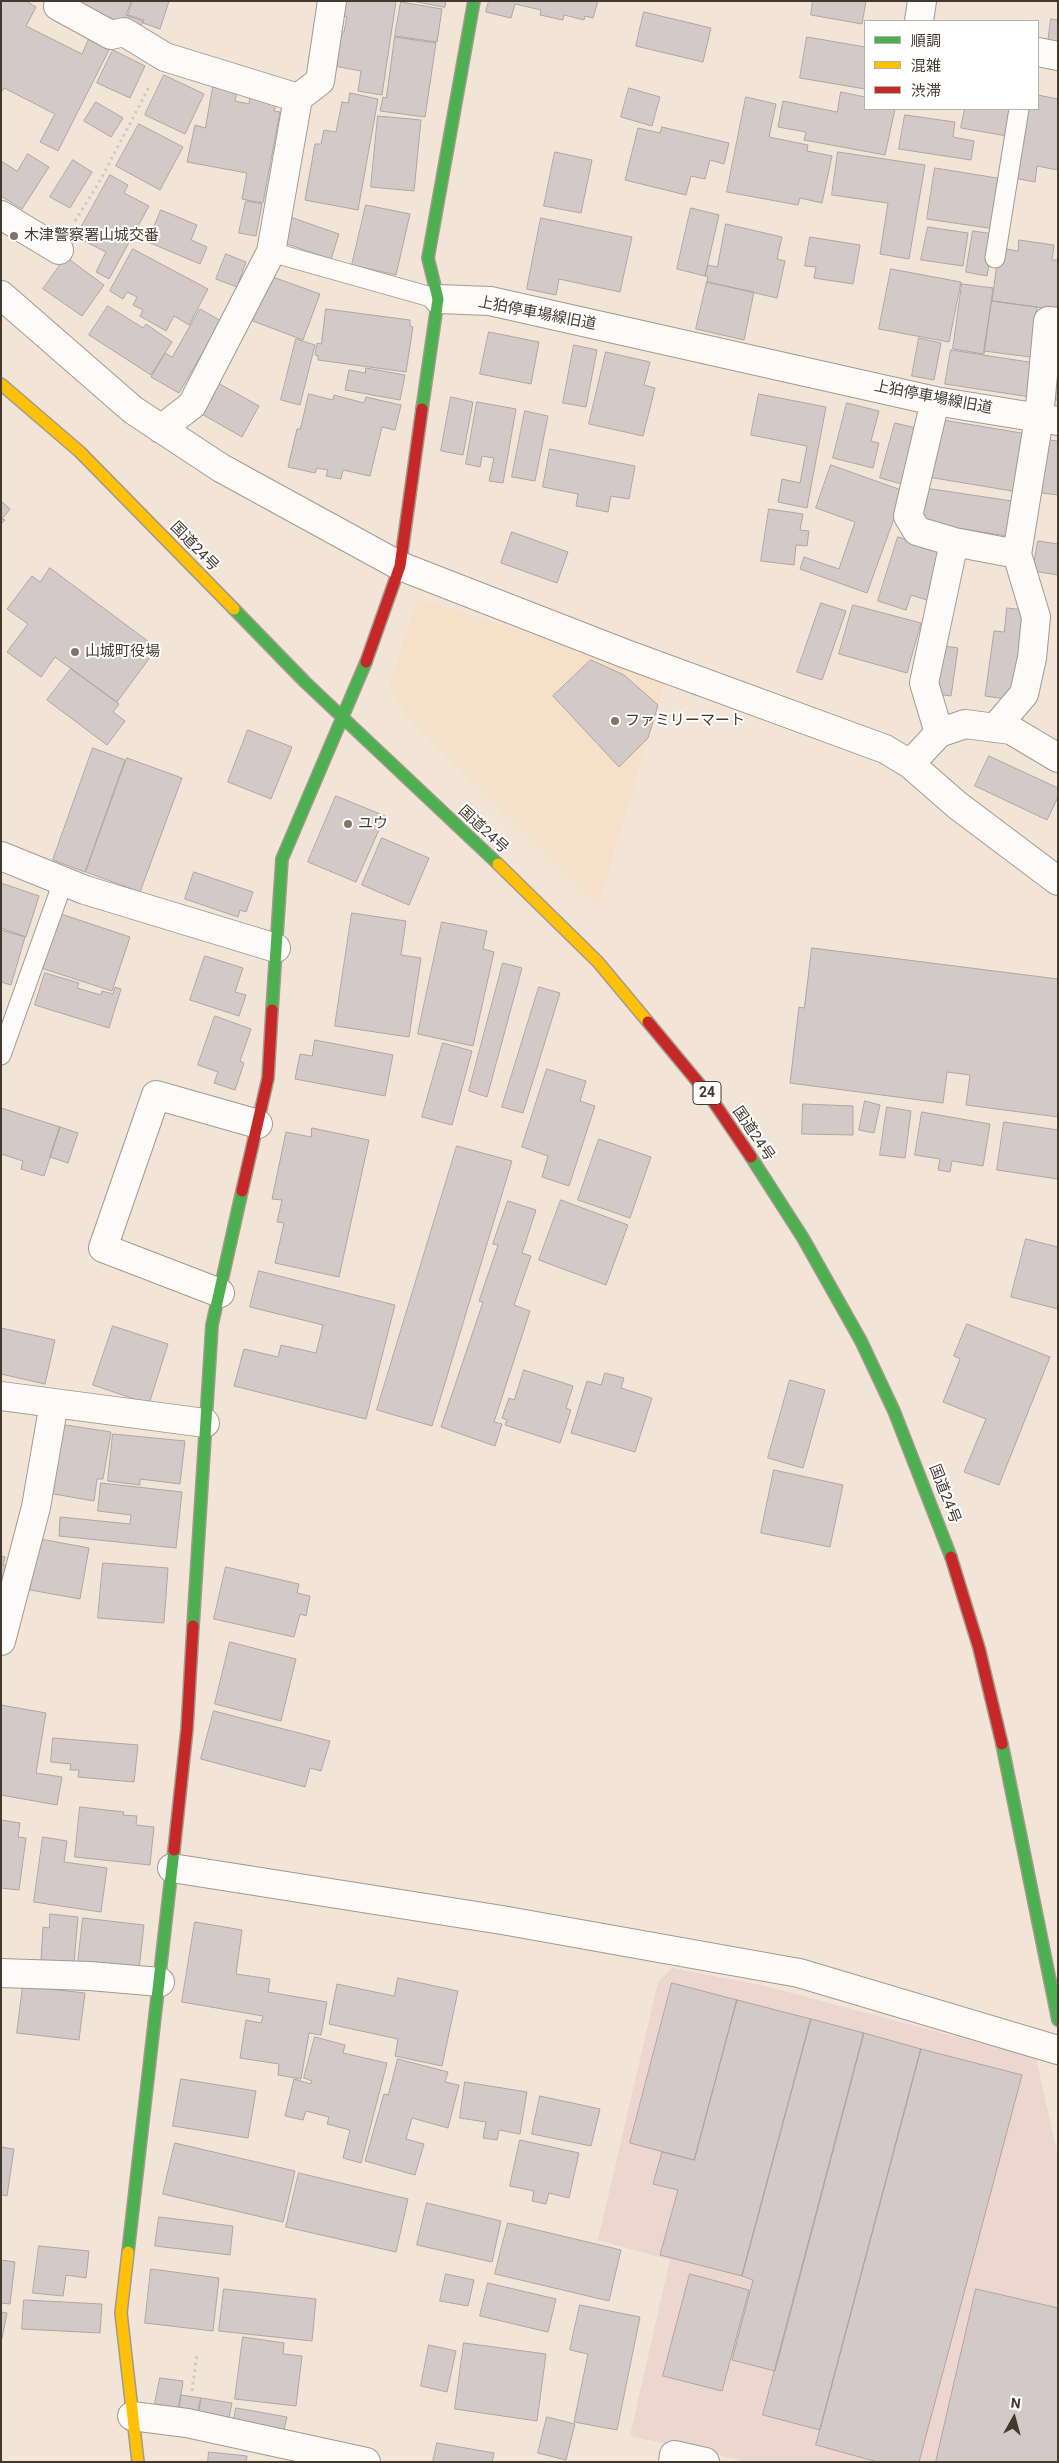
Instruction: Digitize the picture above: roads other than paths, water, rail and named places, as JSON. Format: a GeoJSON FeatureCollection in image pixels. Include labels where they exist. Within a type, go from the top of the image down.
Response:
{"type":"FeatureCollection","features":[{"type":"Feature","properties":{"kind":"main road"},"geometry":{"type":"LineString","coordinates":[[138,2462],[121,2313],[160,1982],[187,1730],[212,1325],[268,1078],[282,859],[298,815],[363,669],[400,566],[438,299],[428,258],[474,1]]}},
{"type":"Feature","properties":{"kind":"main road","name":"国道24号"},"geometry":{"type":"LineString","coordinates":[[1,384],[80,452],[298,675],[535,899],[598,962],[711,1098],[757,1166],[803,1238],[861,1341],[923,1480],[949,1552],[979,1648],[1005,1759],[1058,2020]]}},
{"type":"Feature","properties":{"kind":"street"},"geometry":{"type":"LineString","coordinates":[[60,1],[58,6],[111,35],[124,32],[164,57],[298,98]]}},
{"type":"Feature","properties":{"kind":"street"},"geometry":{"type":"LineString","coordinates":[[161,429],[192,405],[271,252],[298,98],[320,81],[332,1]]}},
{"type":"Feature","properties":{"kind":"street"},"geometry":{"type":"LineString","coordinates":[[920,20],[922,1]]}},
{"type":"Feature","properties":{"kind":"street"},"geometry":{"type":"LineString","coordinates":[[1039,52],[1058,56]]}},
{"type":"Feature","properties":{"kind":"street"},"geometry":{"type":"LineString","coordinates":[[1,215],[58,250]]}},
{"type":"Feature","properties":{"kind":"street"},"geometry":{"type":"LineString","coordinates":[[1,294],[133,410],[222,468],[400,566],[626,654],[885,749],[910,764],[956,804],[1058,881]]}},
{"type":"Feature","properties":{"kind":"street","name":"上狛停車場線旧道"},"geometry":{"type":"LineString","coordinates":[[438,299],[490,301],[936,401],[1048,420]]}},
{"type":"Feature","properties":{"kind":"street"},"geometry":{"type":"LineString","coordinates":[[995,728],[1024,694],[1032,658],[1036,617],[1017,554],[1048,420],[1048,321],[1058,322]]}},
{"type":"Feature","properties":{"kind":"street"},"geometry":{"type":"LineString","coordinates":[[936,401],[908,516],[917,531],[954,542],[1017,554]]}},
{"type":"Feature","properties":{"kind":"street"},"geometry":{"type":"LineString","coordinates":[[939,733],[924,683],[954,542]]}},
{"type":"Feature","properties":{"kind":"street"},"geometry":{"type":"LineString","coordinates":[[910,764],[939,733],[965,724],[1011,730],[1058,758]]}},
{"type":"Feature","properties":{"kind":"street"},"geometry":{"type":"LineString","coordinates":[[1,856],[63,882],[276,948]]}},
{"type":"Feature","properties":{"kind":"street"},"geometry":{"type":"LineString","coordinates":[[220,1293],[102,1248],[156,1095],[258,1124]]}},
{"type":"Feature","properties":{"kind":"street"},"geometry":{"type":"LineString","coordinates":[[1,1396],[205,1423]]}},
{"type":"Feature","properties":{"kind":"street"},"geometry":{"type":"LineString","coordinates":[[1,1641],[36,1507],[54,1403]]}},
{"type":"Feature","properties":{"kind":"street"},"geometry":{"type":"LineString","coordinates":[[172,1868],[502,1920],[799,1973],[1058,2050]]}},
{"type":"Feature","properties":{"kind":"street"},"geometry":{"type":"LineString","coordinates":[[1,1973],[90,1976],[160,1982]]}},
{"type":"Feature","properties":{"kind":"street"},"geometry":{"type":"LineString","coordinates":[[132,2416],[187,2423],[366,2462]]}},
{"type":"Feature","properties":{"kind":"street"},"geometry":{"type":"LineString","coordinates":[[673,2462],[674,2455],[705,2462]]}},
{"type":"Feature","properties":{"kind":"lane"},"geometry":{"type":"LineString","coordinates":[[995,258],[1019,110]]}},
{"type":"Feature","properties":{"kind":"lane"},"geometry":{"type":"LineString","coordinates":[[271,252],[438,299]]}},
{"type":"Feature","properties":{"kind":"lane"},"geometry":{"type":"LineString","coordinates":[[1,1055],[63,882]]}},
{"type":"Feature","properties":{"kind":"place","name":"木津警察署山城交番"},"geometry":{"type":"Point","coordinates":[14,236]}},
{"type":"Feature","properties":{"kind":"place","name":"山城町役場"},"geometry":{"type":"Point","coordinates":[75,652]}},
{"type":"Feature","properties":{"kind":"place","name":"ファミリーマート"},"geometry":{"type":"Point","coordinates":[615,721]}},
{"type":"Feature","properties":{"kind":"place","name":"ユウ"},"geometry":{"type":"Point","coordinates":[348,824]}}]}
